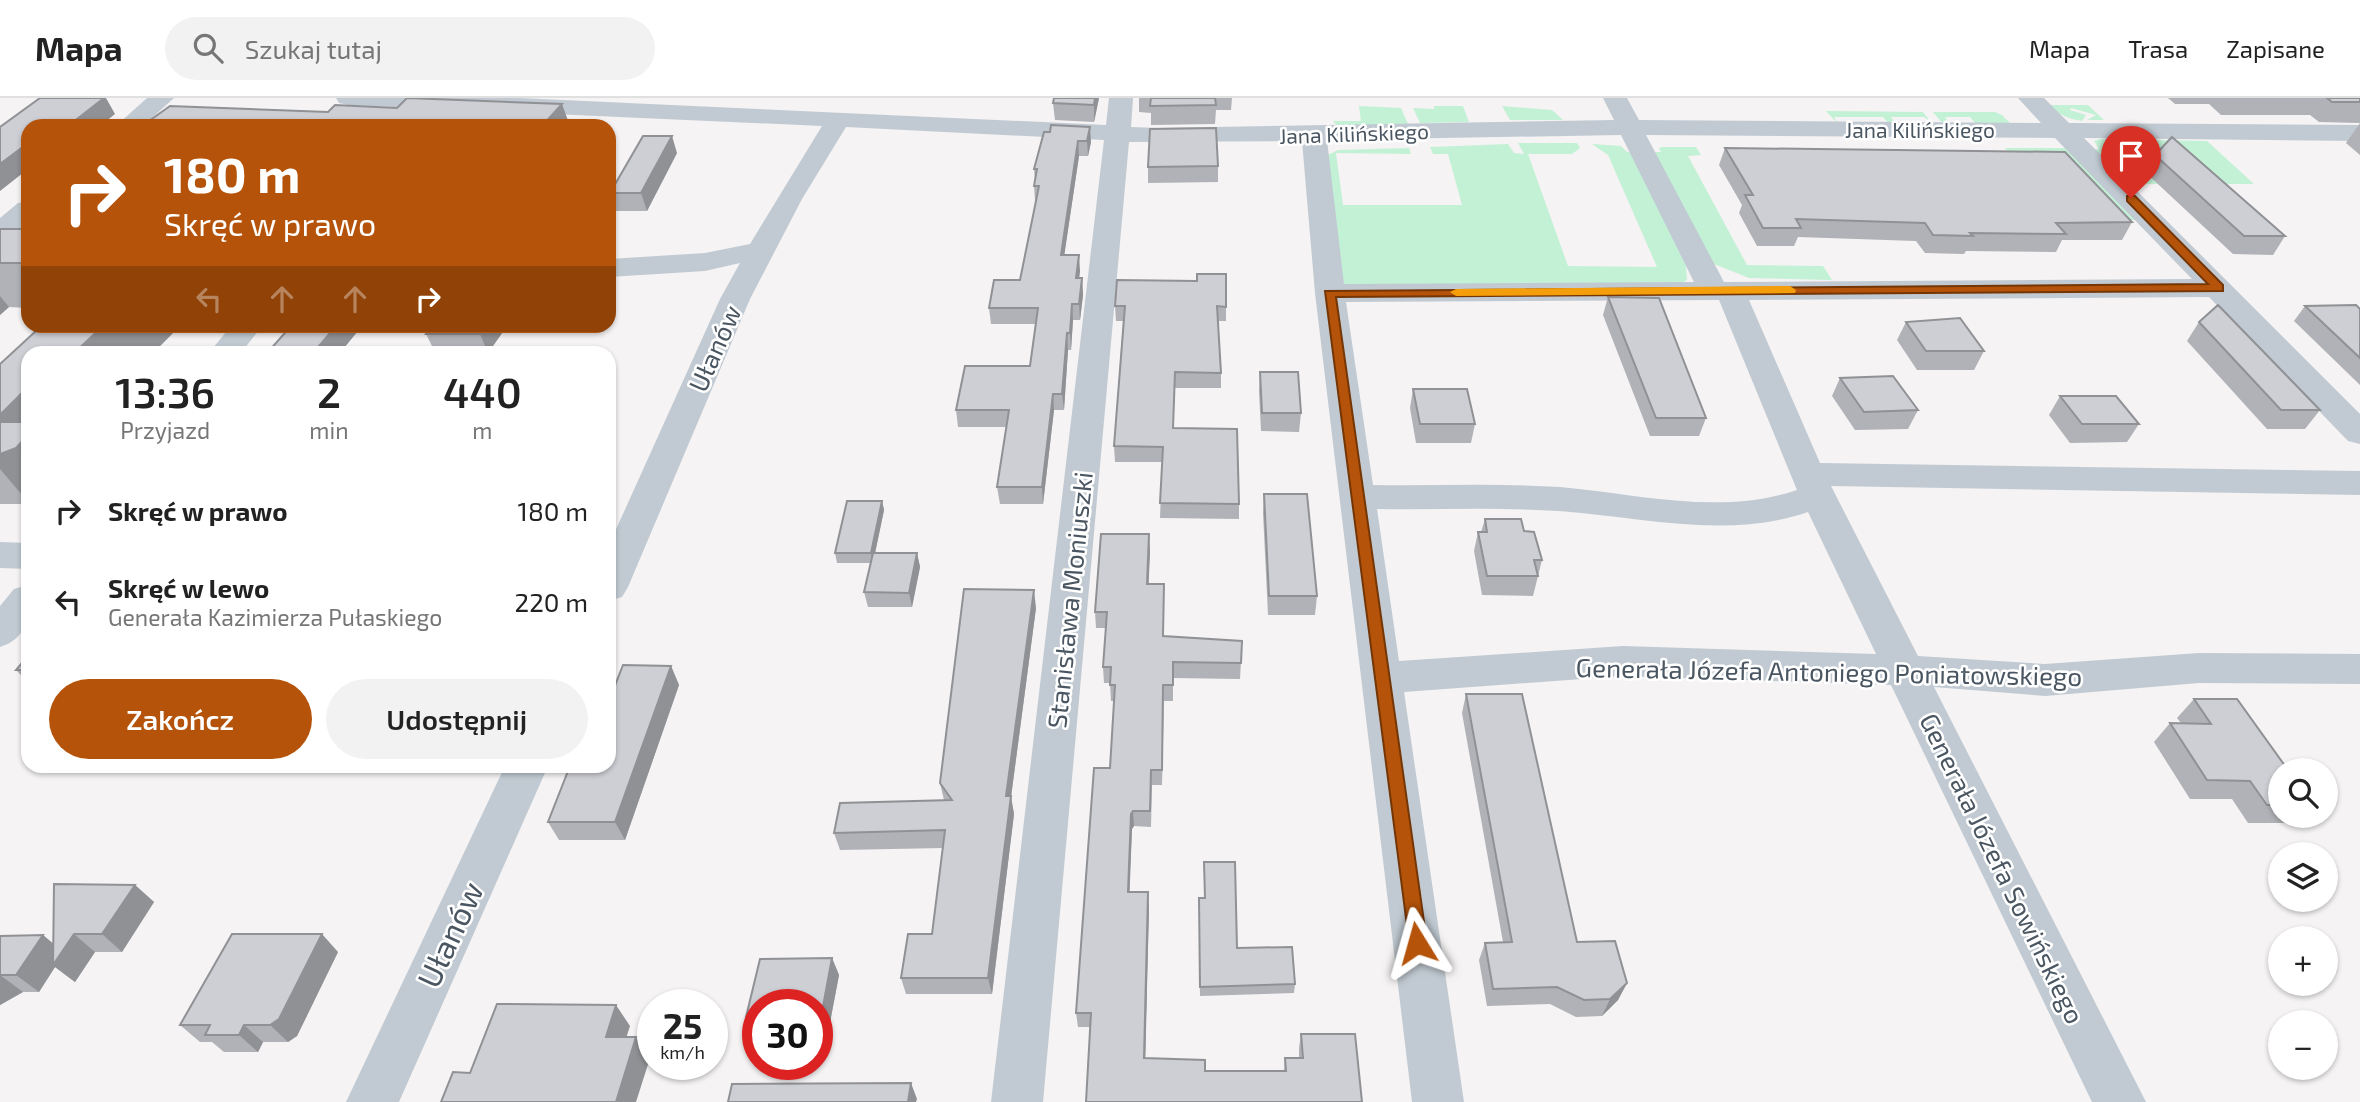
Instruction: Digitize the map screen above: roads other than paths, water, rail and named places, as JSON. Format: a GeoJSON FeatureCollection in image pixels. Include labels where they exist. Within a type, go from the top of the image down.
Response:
{"type":"FeatureCollection","features":[{"type":"Feature","properties":{"kind":"street"},"geometry":{"type":"LineString","coordinates":[[136,119],[162,98]]}},
{"type":"Feature","properties":{"kind":"street","name":"Jana Kilińskiego"},"geometry":{"type":"LineString","coordinates":[[348,98],[839,118],[1119,116],[1314,135],[1517,128],[2360,133]]}},
{"type":"Feature","properties":{"kind":"street","name":"Generała Józefa Sowińskiego"},"geometry":{"type":"LineString","coordinates":[[1615,98],[1722,290],[1812,485],[2120,1102]]}},
{"type":"Feature","properties":{"kind":"street"},"geometry":{"type":"LineString","coordinates":[[2031,98],[2360,433]]}},
{"type":"Feature","properties":{"kind":"street","name":"Stanisława Moniuszki"},"geometry":{"type":"LineString","coordinates":[[1017,1102],[1119,116]]}},
{"type":"Feature","properties":{"kind":"street","name":"Ułanów"},"geometry":{"type":"LineString","coordinates":[[619,545],[760,250],[839,118]]}},
{"type":"Feature","properties":{"kind":"street"},"geometry":{"type":"LineString","coordinates":[[1314,135],[1330,293],[1438,1102]]}},
{"type":"Feature","properties":{"kind":"street"},"geometry":{"type":"LineString","coordinates":[[6,245],[21,220]]}},
{"type":"Feature","properties":{"kind":"street"},"geometry":{"type":"LineString","coordinates":[[616,268],[705,262],[760,250]]}},
{"type":"Feature","properties":{"kind":"street"},"geometry":{"type":"LineString","coordinates":[[1330,293],[2219,288]]}},
{"type":"Feature","properties":{"kind":"street"},"geometry":{"type":"LineString","coordinates":[[1357,497],[1557,499],[1723,516],[1771,512],[1812,485],[2360,483]]}},
{"type":"Feature","properties":{"kind":"street"},"geometry":{"type":"LineString","coordinates":[[0,555],[21,556]]}},
{"type":"Feature","properties":{"kind":"street"},"geometry":{"type":"LineString","coordinates":[[0,632],[21,607]]}},
{"type":"Feature","properties":{"kind":"street","name":"Generała Józefa Antoniego Poniatowskiego"},"geometry":{"type":"LineString","coordinates":[[1381,678],[1623,661],[1905,670],[2045,680],[2199,668],[2360,669]]}},
{"type":"Feature","properties":{"kind":"street","name":"Ułanów"},"geometry":{"type":"LineString","coordinates":[[372,1102],[524,773]]}}]}
